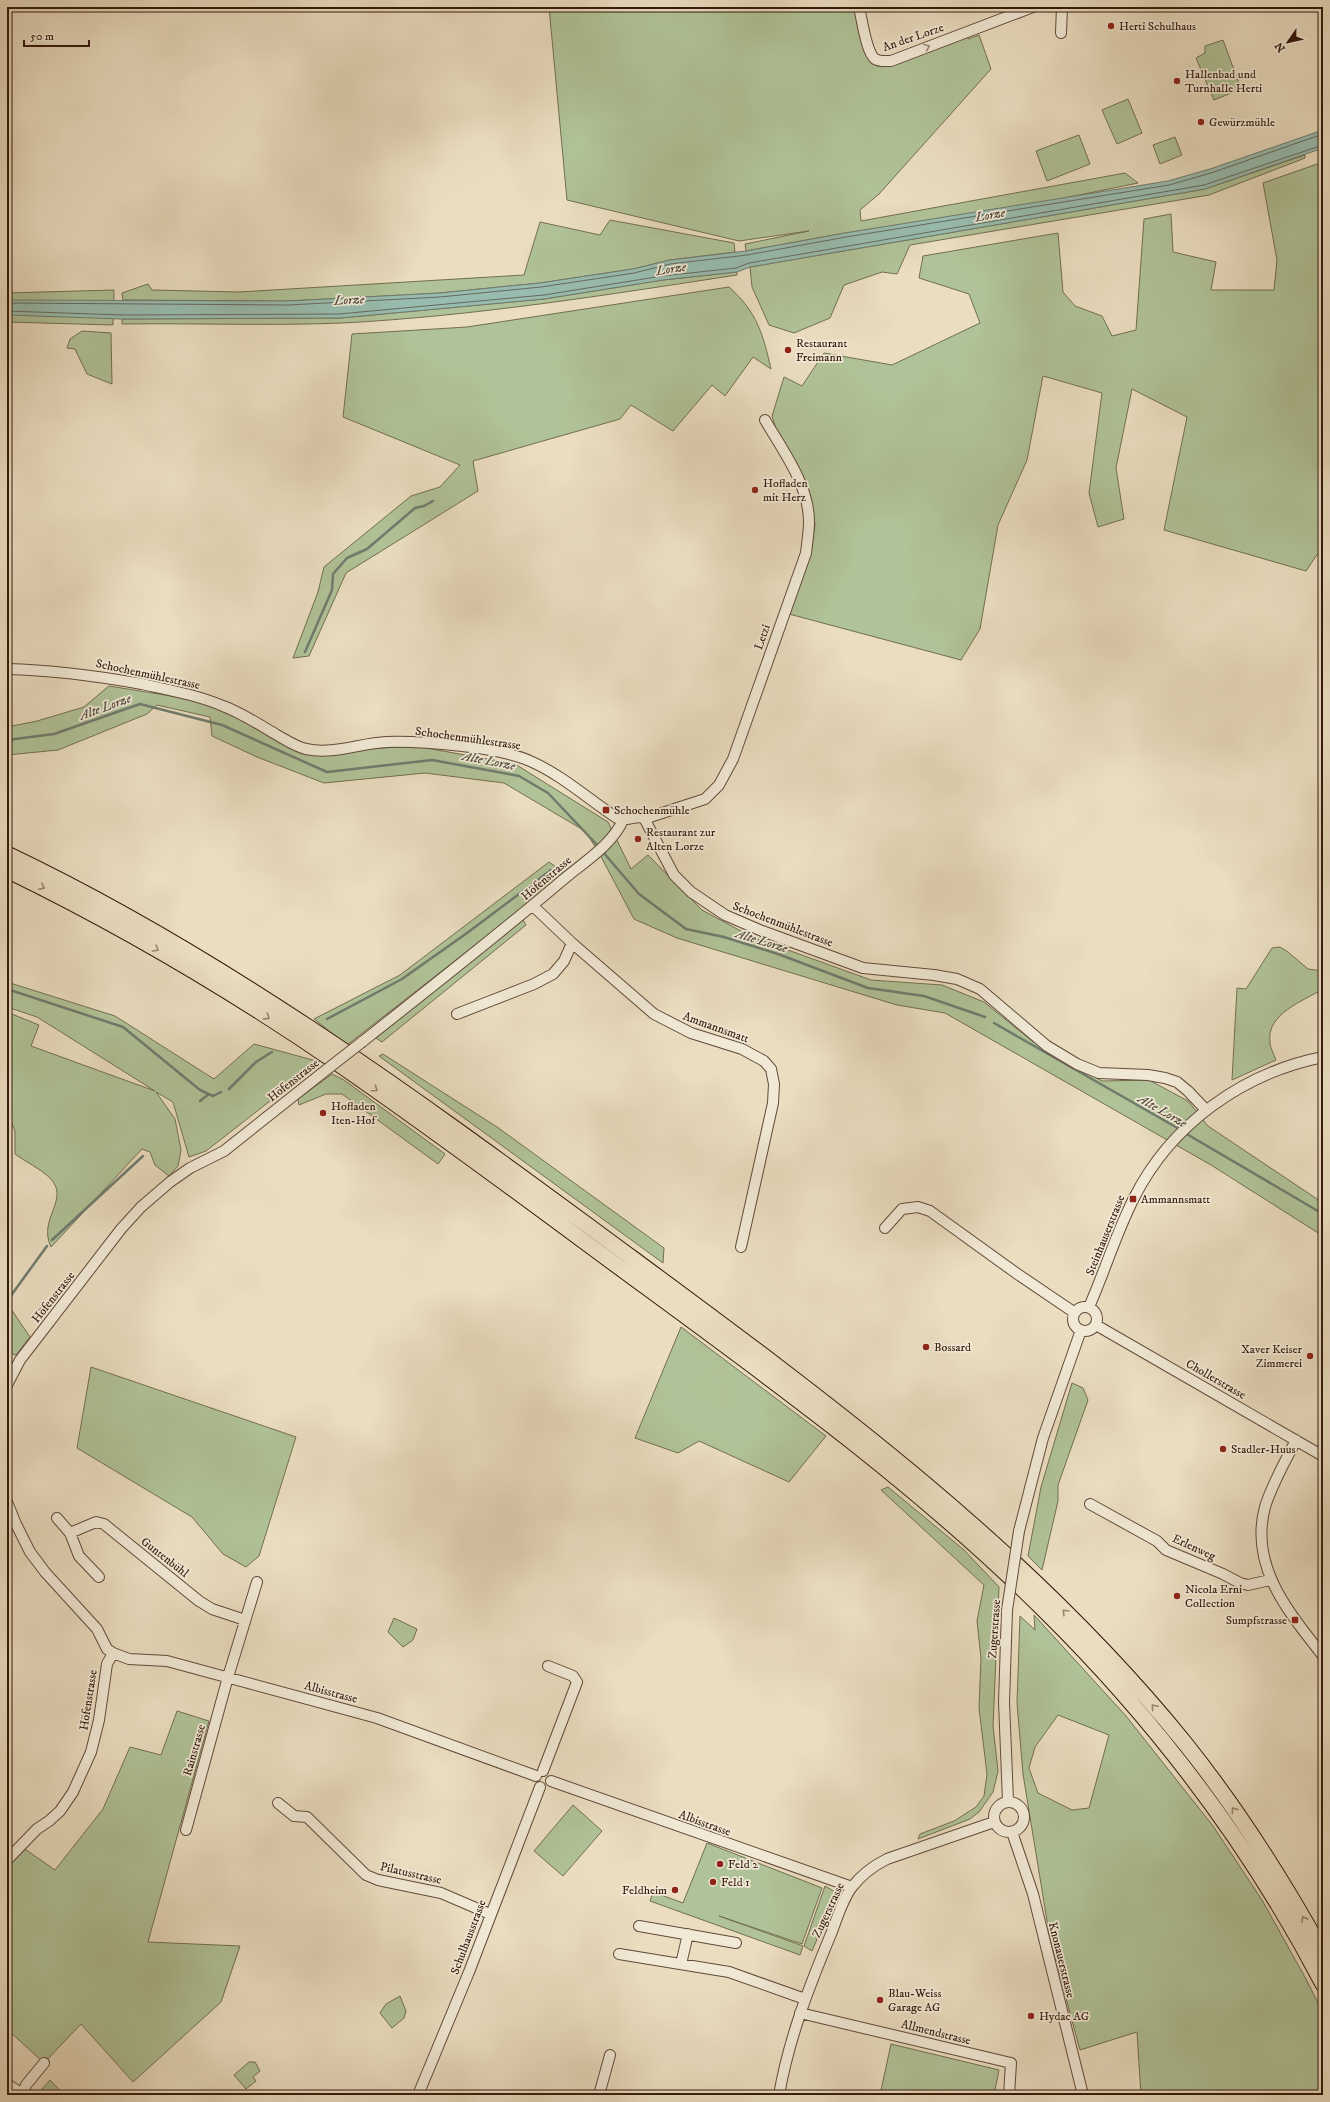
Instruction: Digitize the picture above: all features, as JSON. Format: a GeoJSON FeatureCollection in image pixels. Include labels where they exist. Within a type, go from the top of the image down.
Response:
{"type":"FeatureCollection","features":[{"type":"Feature","properties":{"kind":"highway"},"geometry":{"type":"LineString","coordinates":[[7,854],[96,899],[189,951],[340,1047],[454,1128],[697,1306],[818,1397],[914,1474],[990,1541],[1062,1608],[1110,1658],[1164,1719],[1206,1771],[1241,1820],[1285,1886],[1323,1953]]}},
{"type":"Feature","properties":{"kind":"highway"},"geometry":{"type":"LineString","coordinates":[[7,870],[105,920],[185,966],[330,1058],[485,1168],[749,1363],[848,1439],[922,1499],[1044,1610],[1115,1684],[1156,1732],[1202,1790],[1237,1840],[1278,1904],[1323,1984]]}},
{"type":"Feature","properties":{"kind":"street","name":"An der Lorze"},"geometry":{"type":"LineString","coordinates":[[859,7],[870,53],[876,59],[883,62],[891,61],[1033,7]]}},
{"type":"Feature","properties":{"kind":"street"},"geometry":{"type":"LineString","coordinates":[[1061,33],[1062,7]]}},
{"type":"Feature","properties":{"kind":"street","name":"Letzi"},"geometry":{"type":"LineString","coordinates":[[647,820],[650,817],[705,799],[719,785],[733,759],[806,553],[809,522],[806,497],[796,474],[765,420]]}},
{"type":"Feature","properties":{"kind":"street","name":"Schochenmühlestrasse"},"geometry":{"type":"LineString","coordinates":[[7,669],[49,670],[95,676],[159,688],[211,701],[228,707],[293,744],[305,749],[320,750],[385,742],[404,742],[512,755],[532,762],[552,772],[617,818],[623,820]]}},
{"type":"Feature","properties":{"kind":"street"},"geometry":{"type":"LineString","coordinates":[[623,820],[638,817],[647,820]]}},
{"type":"Feature","properties":{"kind":"street","name":"Höfenstrasse"},"geometry":{"type":"LineString","coordinates":[[7,1385],[20,1360],[121,1229],[141,1207],[170,1182],[190,1168],[224,1151],[533,906],[614,836],[623,820]]}},
{"type":"Feature","properties":{"kind":"street","name":"Schochenmühlestrasse"},"geometry":{"type":"LineString","coordinates":[[647,820],[674,875],[691,892],[725,915],[762,931],[863,968],[934,975],[957,979],[980,989],[1047,1046],[1077,1064],[1099,1073],[1148,1075],[1177,1082],[1206,1110]]}},
{"type":"Feature","properties":{"kind":"street","name":"Ammannsmatt"},"geometry":{"type":"LineString","coordinates":[[533,906],[572,943],[654,1014],[691,1033],[742,1049],[764,1061],[771,1068],[774,1084],[772,1103],[741,1247]]}},
{"type":"Feature","properties":{"kind":"street"},"geometry":{"type":"LineString","coordinates":[[457,1014],[534,984],[553,974],[564,961],[572,943]]}},
{"type":"Feature","properties":{"kind":"street","name":"Steinhauserstrasse"},"geometry":{"type":"LineString","coordinates":[[1089,1307],[1134,1199],[1149,1172],[1163,1153],[1206,1110],[1242,1087],[1265,1075],[1302,1061],[1323,1057]]}},
{"type":"Feature","properties":{"kind":"street"},"geometry":{"type":"LineString","coordinates":[[885,1228],[902,1209],[908,1207],[918,1207],[930,1211],[1016,1273],[1075,1313]]}},
{"type":"Feature","properties":{"kind":"street"},"geometry":{"type":"LineString","coordinates":[[1089,1307],[1097,1315],[1096,1324],[1089,1330],[1081,1330],[1074,1323],[1075,1313],[1081,1308],[1089,1307]]}},
{"type":"Feature","properties":{"kind":"street","name":"Chollerstrasse"},"geometry":{"type":"LineString","coordinates":[[1096,1324],[1323,1456]]}},
{"type":"Feature","properties":{"kind":"street","name":"Zugerstrasse"},"geometry":{"type":"LineString","coordinates":[[1008,1801],[1004,1702],[1007,1610],[1019,1531],[1043,1438],[1081,1330]]}},
{"type":"Feature","properties":{"kind":"street"},"geometry":{"type":"LineString","coordinates":[[1296,1440],[1270,1492],[1263,1519],[1263,1551],[1270,1580],[1285,1606],[1323,1656]]}},
{"type":"Feature","properties":{"kind":"street"},"geometry":{"type":"LineString","coordinates":[[7,1502],[30,1552],[45,1572],[97,1629],[107,1649],[113,1653]]}},
{"type":"Feature","properties":{"kind":"street","name":"Erlenweg"},"geometry":{"type":"LineString","coordinates":[[1090,1504],[1157,1541],[1166,1550],[1240,1583],[1248,1585],[1270,1580]]}},
{"type":"Feature","properties":{"kind":"street"},"geometry":{"type":"LineString","coordinates":[[58,1518],[70,1533],[79,1556],[99,1577]]}},
{"type":"Feature","properties":{"kind":"street","name":"Guntenbühl"},"geometry":{"type":"LineString","coordinates":[[70,1533],[96,1522],[104,1524],[199,1601],[212,1609],[245,1620]]}},
{"type":"Feature","properties":{"kind":"street","name":"Rainstrasse"},"geometry":{"type":"LineString","coordinates":[[186,1830],[228,1677],[257,1582]]}},
{"type":"Feature","properties":{"kind":"street","name":"Höfenstrasse"},"geometry":{"type":"LineString","coordinates":[[7,1860],[37,1828],[49,1822],[60,1811],[73,1792],[91,1752],[99,1720],[106,1664],[113,1653]]}},
{"type":"Feature","properties":{"kind":"street","name":"Albisstrasse"},"geometry":{"type":"LineString","coordinates":[[113,1653],[129,1659],[167,1662],[378,1718],[540,1773]]}},
{"type":"Feature","properties":{"kind":"street"},"geometry":{"type":"LineString","coordinates":[[540,1773],[550,1775],[551,1781],[547,1786],[540,1787],[536,1783],[540,1773],[577,1682],[573,1676],[548,1666]]}},
{"type":"Feature","properties":{"kind":"street","name":"Albisstrasse"},"geometry":{"type":"LineString","coordinates":[[551,1781],[852,1887]]}},
{"type":"Feature","properties":{"kind":"street","name":"Schulhausstrasse"},"geometry":{"type":"LineString","coordinates":[[418,2095],[469,1972],[540,1787]]}},
{"type":"Feature","properties":{"kind":"street"},"geometry":{"type":"LineString","coordinates":[[1008,1801],[1018,1804],[1024,1817],[1020,1827],[1012,1832],[1001,1830],[994,1822],[994,1813],[996,1808],[1003,1802],[1008,1801]]}},
{"type":"Feature","properties":{"kind":"street","name":"Pilatusstrasse"},"geometry":{"type":"LineString","coordinates":[[278,1803],[294,1816],[307,1817],[366,1875],[378,1880],[441,1893],[490,1914]]}},
{"type":"Feature","properties":{"kind":"street","name":"Zugerstrasse"},"geometry":{"type":"LineString","coordinates":[[779,2095],[785,2062],[804,1999],[852,1887],[862,1875],[874,1865],[887,1859],[994,1822]]}},
{"type":"Feature","properties":{"kind":"street","name":"Knonauerstrasse"},"geometry":{"type":"LineString","coordinates":[[1012,1832],[1033,1894],[1082,2095]]}},
{"type":"Feature","properties":{"kind":"street"},"geometry":{"type":"LineString","coordinates":[[639,1926],[736,1943]]}},
{"type":"Feature","properties":{"kind":"street"},"geometry":{"type":"LineString","coordinates":[[681,1964],[688,1934]]}},
{"type":"Feature","properties":{"kind":"street"},"geometry":{"type":"LineString","coordinates":[[619,1954],[729,1972],[804,1999]]}},
{"type":"Feature","properties":{"kind":"street","name":"Allmendstrasse"},"geometry":{"type":"LineString","coordinates":[[800,2013],[1010,2063],[1009,2095]]}},
{"type":"Feature","properties":{"kind":"street"},"geometry":{"type":"LineString","coordinates":[[599,2095],[610,2055]]}},
{"type":"Feature","properties":{"kind":"street"},"geometry":{"type":"LineString","coordinates":[[7,2084],[22,2095],[26,2085],[44,2063]]}},
{"type":"Feature","properties":{"kind":"green space"},"geometry":{"type":"Polygon","coordinates":[[[549,7],[855,7],[863,47],[873,62],[881,66],[891,66],[967,37],[968,39],[979,35],[991,69],[879,194],[860,210],[861,221],[1125,173],[1138,183],[1030,205],[845,233],[746,251],[745,244],[809,231],[739,241],[567,200],[549,7]]]}},
{"type":"Feature","properties":{"kind":"green space"},"geometry":{"type":"Polygon","coordinates":[[[1223,40],[1241,89],[1214,100],[1196,58],[1205,53],[1205,46],[1223,40]]]}},
{"type":"Feature","properties":{"kind":"green space"},"geometry":{"type":"Polygon","coordinates":[[[1128,99],[1142,133],[1117,144],[1102,110],[1128,99]]]}},
{"type":"Feature","properties":{"kind":"green space"},"geometry":{"type":"Polygon","coordinates":[[[1079,135],[1090,164],[1047,181],[1036,151],[1079,135]]]}},
{"type":"Feature","properties":{"kind":"green space"},"geometry":{"type":"Polygon","coordinates":[[[1175,137],[1182,155],[1160,164],[1153,145],[1175,137]]]}},
{"type":"Feature","properties":{"kind":"green space"},"geometry":{"type":"Polygon","coordinates":[[[1305,155],[1305,158],[1209,195],[910,245],[897,274],[882,272],[844,285],[830,318],[794,333],[769,325],[752,287],[750,267],[1205,189],[1305,155]]]}},
{"type":"Feature","properties":{"kind":"green space"},"geometry":{"type":"Polygon","coordinates":[[[1323,162],[1323,546],[1306,571],[1164,530],[1187,417],[1132,389],[1116,468],[1124,519],[1098,527],[1089,493],[1102,393],[1043,376],[1027,460],[998,525],[980,629],[961,660],[789,614],[811,554],[815,524],[809,493],[776,429],[772,416],[784,377],[802,386],[824,353],[892,365],[980,323],[969,294],[919,278],[923,256],[1058,233],[1063,292],[1075,306],[1102,316],[1112,336],[1136,330],[1144,219],[1171,214],[1173,252],[1216,262],[1211,290],[1274,290],[1277,260],[1263,183],[1323,162]]]}},
{"type":"Feature","properties":{"kind":"green space"},"geometry":{"type":"Polygon","coordinates":[[[610,220],[734,243],[735,252],[670,260],[633,269],[540,283],[440,293],[288,301],[123,300],[122,293],[148,284],[152,290],[239,292],[524,275],[540,222],[600,235],[610,220]]]}},
{"type":"Feature","properties":{"kind":"green space"},"geometry":{"type":"Polygon","coordinates":[[[737,272],[737,275],[540,304],[392,320],[315,324],[122,324],[122,319],[340,318],[544,299],[663,280],[737,272]]]}},
{"type":"Feature","properties":{"kind":"green space"},"geometry":{"type":"Polygon","coordinates":[[[729,287],[739,296],[758,324],[771,369],[753,357],[725,396],[712,385],[673,431],[631,405],[620,419],[473,461],[478,491],[346,573],[309,656],[293,658],[318,592],[324,567],[411,496],[440,487],[460,465],[343,417],[352,334],[467,327],[729,287]]]}},
{"type":"Feature","properties":{"kind":"green space"},"geometry":{"type":"Polygon","coordinates":[[[114,290],[113,325],[7,322],[7,293],[114,290]]]}},
{"type":"Feature","properties":{"kind":"green space"},"geometry":{"type":"Polygon","coordinates":[[[82,331],[111,333],[112,384],[87,374],[75,349],[67,348],[70,339],[82,331]]]}},
{"type":"Feature","properties":{"kind":"green space"},"geometry":{"type":"Polygon","coordinates":[[[109,686],[196,700],[269,731],[303,753],[415,746],[515,764],[608,822],[631,869],[648,855],[702,910],[752,937],[871,980],[942,985],[984,1002],[1032,1041],[1102,1081],[1149,1080],[1188,1101],[1208,1126],[1323,1203],[1323,1236],[1211,1165],[945,1013],[897,1005],[677,938],[634,919],[598,851],[585,831],[504,783],[425,773],[324,783],[257,757],[212,736],[210,717],[157,705],[147,714],[58,750],[7,755],[7,727],[37,721],[84,707],[109,686]]]}},
{"type":"Feature","properties":{"kind":"green space"},"geometry":{"type":"Polygon","coordinates":[[[549,862],[566,874],[347,1045],[314,1019],[400,975],[549,862]]]}},
{"type":"Feature","properties":{"kind":"green space"},"geometry":{"type":"Polygon","coordinates":[[[523,920],[526,925],[382,1042],[376,1038],[523,920]]]}},
{"type":"Feature","properties":{"kind":"green space"},"geometry":{"type":"Polygon","coordinates":[[[1280,947],[1308,969],[1323,971],[1323,989],[1296,1004],[1280,1016],[1274,1024],[1270,1032],[1270,1042],[1271,1049],[1276,1060],[1232,1080],[1237,988],[1246,989],[1272,948],[1280,947]]]}},
{"type":"Feature","properties":{"kind":"green space"},"geometry":{"type":"Polygon","coordinates":[[[7,982],[115,1016],[214,1079],[254,1044],[320,1062],[206,1151],[189,1157],[173,1102],[156,1092],[175,1119],[181,1150],[178,1166],[169,1176],[155,1165],[150,1152],[142,1149],[51,1247],[48,1237],[48,1227],[56,1201],[57,1193],[55,1185],[49,1177],[15,1154],[15,1131],[7,1112],[7,1012],[39,1025],[31,1046],[155,1091],[37,1017],[7,1007],[7,982]]]}},
{"type":"Feature","properties":{"kind":"green space"},"geometry":{"type":"Polygon","coordinates":[[[383,1054],[497,1127],[664,1248],[663,1263],[379,1056],[383,1054]]]}},
{"type":"Feature","properties":{"kind":"green space"},"geometry":{"type":"Polygon","coordinates":[[[332,1074],[344,1080],[445,1154],[438,1164],[342,1094],[326,1094],[299,1105],[298,1099],[332,1074]]]}},
{"type":"Feature","properties":{"kind":"green space"},"geometry":{"type":"Polygon","coordinates":[[[9,1306],[30,1337],[16,1355],[7,1352],[7,1308],[9,1306]]]}},
{"type":"Feature","properties":{"kind":"green space"},"geometry":{"type":"Polygon","coordinates":[[[681,1327],[826,1436],[789,1482],[699,1441],[678,1453],[635,1438],[681,1327]]]}},
{"type":"Feature","properties":{"kind":"green space"},"geometry":{"type":"Polygon","coordinates":[[[91,1367],[296,1437],[259,1556],[246,1567],[223,1554],[192,1517],[77,1448],[91,1367]]]}},
{"type":"Feature","properties":{"kind":"green space"},"geometry":{"type":"Polygon","coordinates":[[[1072,1383],[1083,1388],[1088,1400],[1058,1485],[1058,1501],[1042,1570],[1028,1556],[1041,1487],[1072,1383]]]}},
{"type":"Feature","properties":{"kind":"green space"},"geometry":{"type":"Polygon","coordinates":[[[888,1487],[964,1550],[999,1587],[993,1726],[998,1771],[993,1792],[979,1812],[970,1819],[918,1839],[920,1834],[954,1821],[976,1807],[984,1796],[987,1774],[979,1708],[981,1658],[977,1621],[984,1585],[881,1490],[888,1487]]]}},
{"type":"Feature","properties":{"kind":"green space"},"geometry":{"type":"Polygon","coordinates":[[[1034,1615],[1126,1716],[1213,1826],[1262,1900],[1323,2013],[1323,2095],[1141,2095],[1137,2032],[1080,2050],[1050,1939],[1023,1774],[1017,1703],[1020,1616],[1035,1630],[1034,1615]],[[1058,1715],[1035,1747],[1029,1768],[1038,1793],[1072,1810],[1089,1808],[1109,1735],[1058,1715]]]}},
{"type":"Feature","properties":{"kind":"green space"},"geometry":{"type":"Polygon","coordinates":[[[394,1618],[417,1629],[413,1640],[403,1647],[388,1632],[394,1618]]]}},
{"type":"Feature","properties":{"kind":"green space"},"geometry":{"type":"Polygon","coordinates":[[[177,1711],[209,1721],[148,1942],[240,1946],[221,2002],[133,2082],[81,2024],[44,2063],[7,2029],[7,1863],[22,1847],[55,1870],[103,1809],[130,1747],[161,1755],[177,1711]]]}},
{"type":"Feature","properties":{"kind":"green space"},"geometry":{"type":"Polygon","coordinates":[[[573,1805],[602,1831],[563,1876],[534,1851],[573,1805]]]}},
{"type":"Feature","properties":{"kind":"green space"},"geometry":{"type":"Polygon","coordinates":[[[707,1843],[822,1888],[802,1944],[719,1916],[803,1946],[800,1955],[650,1901],[653,1892],[683,1903],[707,1843]]]}},
{"type":"Feature","properties":{"kind":"green space"},"geometry":{"type":"Polygon","coordinates":[[[825,1886],[837,1893],[812,1951],[804,1946],[825,1886]]]}},
{"type":"Feature","properties":{"kind":"green space"},"geometry":{"type":"Polygon","coordinates":[[[400,1996],[406,2011],[404,2018],[392,2028],[380,2013],[386,2004],[400,1996]]]}},
{"type":"Feature","properties":{"kind":"green space"},"geometry":{"type":"Polygon","coordinates":[[[891,2044],[999,2070],[994,2095],[880,2095],[891,2044]]]}},
{"type":"Feature","properties":{"kind":"green space"},"geometry":{"type":"Polygon","coordinates":[[[249,2062],[255,2062],[260,2071],[253,2077],[256,2081],[246,2089],[234,2075],[249,2062]]]}},
{"type":"Feature","properties":{"kind":"green space"},"geometry":{"type":"Polygon","coordinates":[[[50,2080],[64,2095],[40,2095],[42,2089],[50,2080]]]}},
{"type":"Feature","properties":{"kind":"water","name":"Lorze"},"geometry":{"type":"Polygon","coordinates":[[[1323,130],[1323,148],[1205,189],[750,267],[737,272],[663,280],[544,299],[340,318],[122,319],[7,315],[7,300],[288,301],[440,293],[540,283],[633,269],[670,260],[746,251],[845,233],[1168,181],[1210,169],[1323,130]]]}},
{"type":"Feature","properties":{"kind":"waterway"},"geometry":{"type":"LineString","coordinates":[[305,652],[332,590],[333,574],[347,558],[367,549],[415,508],[424,506],[433,501]]}},
{"type":"Feature","properties":{"kind":"waterway","name":"Alte Lorze"},"geometry":{"type":"LineString","coordinates":[[7,740],[54,734],[140,704],[222,725],[327,772],[432,760],[519,776],[548,793],[600,848]]}},
{"type":"Feature","properties":{"kind":"waterway","name":"Alte Lorze"},"geometry":{"type":"LineString","coordinates":[[603,852],[639,894],[686,929],[724,937],[778,954],[868,988],[924,996],[985,1017]]}},
{"type":"Feature","properties":{"kind":"waterway"},"geometry":{"type":"LineString","coordinates":[[327,1019],[402,979],[467,933],[551,870]]}},
{"type":"Feature","properties":{"kind":"waterway"},"geometry":{"type":"LineString","coordinates":[[7,989],[123,1027],[200,1090],[213,1096],[221,1092]]}},
{"type":"Feature","properties":{"kind":"waterway","name":"Alte Lorze"},"geometry":{"type":"LineString","coordinates":[[994,1023],[1181,1130]]}},
{"type":"Feature","properties":{"kind":"waterway"},"geometry":{"type":"LineString","coordinates":[[229,1089],[256,1062],[272,1052]]}},
{"type":"Feature","properties":{"kind":"waterway"},"geometry":{"type":"LineString","coordinates":[[200,1101],[209,1094]]}},
{"type":"Feature","properties":{"kind":"waterway","name":"Alte Lorze"},"geometry":{"type":"LineString","coordinates":[[1185,1133],[1323,1214]]}},
{"type":"Feature","properties":{"kind":"waterway"},"geometry":{"type":"LineString","coordinates":[[52,1240],[143,1156]]}},
{"type":"Feature","properties":{"kind":"waterway"},"geometry":{"type":"LineString","coordinates":[[7,1301],[47,1246]]}},
{"type":"Feature","properties":{"kind":"place","name":"Herti Schulhaus"},"geometry":{"type":"Point","coordinates":[1111,26]}},
{"type":"Feature","properties":{"kind":"place","name":"Hallenbad und Turnhalle Herti"},"geometry":{"type":"Point","coordinates":[1177,81]}},
{"type":"Feature","properties":{"kind":"place","name":"Gewürzmühle"},"geometry":{"type":"Point","coordinates":[1201,122]}},
{"type":"Feature","properties":{"kind":"place","name":"Restaurant Freimann"},"geometry":{"type":"Point","coordinates":[788,350]}},
{"type":"Feature","properties":{"kind":"place","name":"Hofladen mit Herz"},"geometry":{"type":"Point","coordinates":[755,490]}},
{"type":"Feature","properties":{"kind":"place","name":"Schochenmühle"},"geometry":{"type":"Point","coordinates":[606,810]}},
{"type":"Feature","properties":{"kind":"place","name":"Restaurant zur Alten Lorze"},"geometry":{"type":"Point","coordinates":[638,839]}},
{"type":"Feature","properties":{"kind":"place","name":"Hofladen Iten-Hof"},"geometry":{"type":"Point","coordinates":[323,1113]}},
{"type":"Feature","properties":{"kind":"place","name":"Ammannsmatt"},"geometry":{"type":"Point","coordinates":[1133,1199]}},
{"type":"Feature","properties":{"kind":"place","name":"Bossard"},"geometry":{"type":"Point","coordinates":[926,1347]}},
{"type":"Feature","properties":{"kind":"place","name":"Xaver Keiser Zimmerei"},"geometry":{"type":"Point","coordinates":[1310,1356]}},
{"type":"Feature","properties":{"kind":"place","name":"Stadler-Huus"},"geometry":{"type":"Point","coordinates":[1223,1449]}},
{"type":"Feature","properties":{"kind":"place","name":"Nicola Erni Collection"},"geometry":{"type":"Point","coordinates":[1177,1596]}},
{"type":"Feature","properties":{"kind":"place","name":"Sumpfstrasse"},"geometry":{"type":"Point","coordinates":[1295,1620]}},
{"type":"Feature","properties":{"kind":"place","name":"Feld 2"},"geometry":{"type":"Point","coordinates":[720,1864]}},
{"type":"Feature","properties":{"kind":"place","name":"Feld 1"},"geometry":{"type":"Point","coordinates":[713,1882]}},
{"type":"Feature","properties":{"kind":"place","name":"Feldheim"},"geometry":{"type":"Point","coordinates":[675,1890]}},
{"type":"Feature","properties":{"kind":"place","name":"Blau-Weiss Garage AG"},"geometry":{"type":"Point","coordinates":[880,2000]}},
{"type":"Feature","properties":{"kind":"place","name":"Hydac AG"},"geometry":{"type":"Point","coordinates":[1031,2016]}}]}
